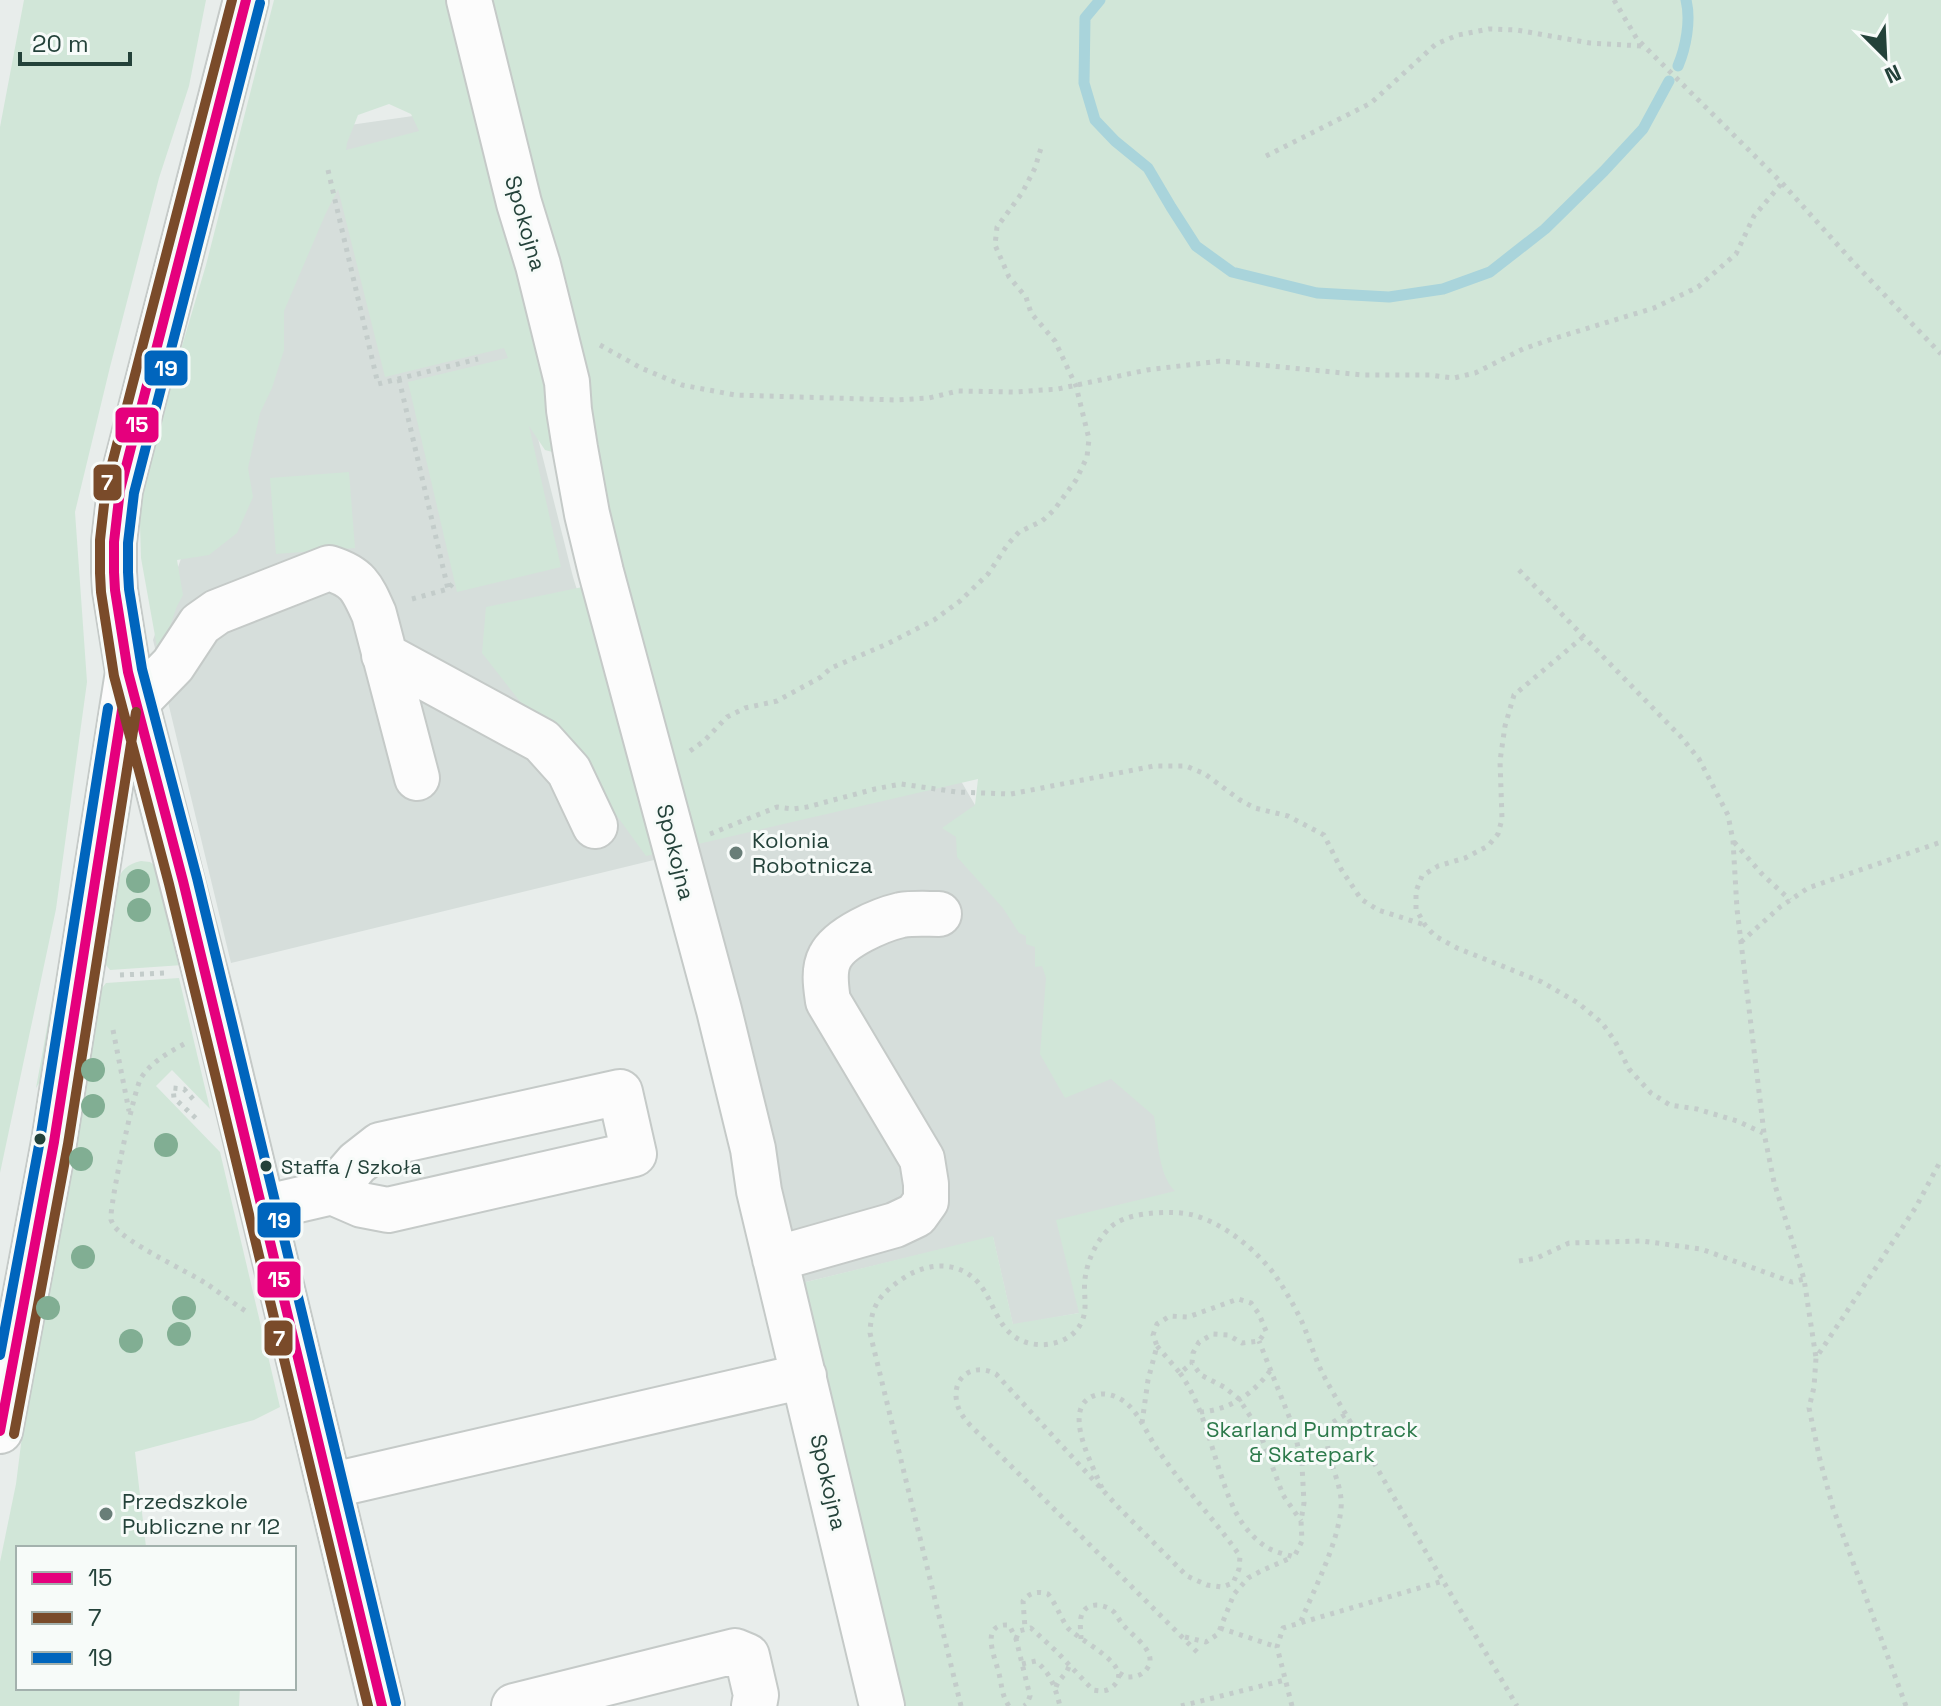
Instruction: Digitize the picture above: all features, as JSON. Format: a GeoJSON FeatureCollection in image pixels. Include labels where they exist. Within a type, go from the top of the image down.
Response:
{"type":"FeatureCollection","features":[{"type":"Feature","properties":{"kind":"street"},"geometry":{"type":"LineString","coordinates":[[246,0],[120,490],[114,542],[115,581],[132,688],[183,881],[382,1706]]}},
{"type":"Feature","properties":{"kind":"street","name":"Spokojna"},"geometry":{"type":"LineString","coordinates":[[469,0],[567,382],[587,514],[719,1010],[882,1706]]}},
{"type":"Feature","properties":{"kind":"street"},"geometry":{"type":"LineString","coordinates":[[0,1431],[54,1142],[97,869],[132,688],[173,665],[200,624],[217,612],[329,568],[347,574],[364,592],[374,614],[417,778]]}},
{"type":"Feature","properties":{"kind":"street"},"geometry":{"type":"LineString","coordinates":[[384,655],[542,741],[569,771],[595,826]]}},
{"type":"Feature","properties":{"kind":"street"},"geometry":{"type":"LineString","coordinates":[[97,869],[126,850],[147,848],[165,858],[183,881]]}},
{"type":"Feature","properties":{"kind":"street"},"geometry":{"type":"LineString","coordinates":[[775,1259],[895,1225],[916,1215],[926,1201],[922,1159],[828,1001],[825,979],[830,956],[852,936],[869,926],[902,915],[939,914]]}},
{"type":"Feature","properties":{"kind":"street"},"geometry":{"type":"LineString","coordinates":[[263,1208],[332,1192],[357,1163],[380,1145],[620,1092],[634,1154],[388,1210],[362,1205],[332,1192]]}},
{"type":"Feature","properties":{"kind":"street"},"geometry":{"type":"LineString","coordinates":[[329,1486],[804,1376]]}},
{"type":"Feature","properties":{"kind":"street"},"geometry":{"type":"LineString","coordinates":[[514,1706],[735,1651],[747,1656],[756,1695],[754,1706]]}},
{"type":"Feature","properties":{"kind":"path"},"geometry":{"type":"LineString","coordinates":[[1614,0],[1643,46],[1782,183],[1941,354]]}},
{"type":"Feature","properties":{"kind":"path"},"geometry":{"type":"LineString","coordinates":[[1266,156],[1371,103],[1436,44],[1458,35],[1503,29],[1590,43],[1643,46]]}},
{"type":"Feature","properties":{"kind":"path"},"geometry":{"type":"LineString","coordinates":[[656,773],[704,741],[727,717],[745,708],[777,701],[821,677],[831,668],[934,620],[988,574],[1019,532],[1042,521],[1054,510],[1076,480],[1087,457],[1089,439],[1076,386],[1055,341],[1031,313],[1026,297],[1009,277],[995,245],[997,227],[1022,193],[1041,148]]}},
{"type":"Feature","properties":{"kind":"path"},"geometry":{"type":"LineString","coordinates":[[328,170],[378,384],[478,359]]}},
{"type":"Feature","properties":{"kind":"path"},"geometry":{"type":"LineString","coordinates":[[551,316],[641,368],[682,385],[735,395],[896,400],[929,398],[958,391],[1015,392],[1076,386],[1147,370],[1220,361],[1363,375],[1454,378],[1475,373],[1523,349],[1654,308],[1698,287],[1736,254],[1754,216],[1782,183]]}},
{"type":"Feature","properties":{"kind":"path"},"geometry":{"type":"LineString","coordinates":[[399,379],[448,589]]}},
{"type":"Feature","properties":{"kind":"path"},"geometry":{"type":"LineString","coordinates":[[1519,570],[1681,737],[1699,759],[1728,815],[1764,1133],[1774,1182],[1804,1279],[1816,1358],[1809,1408],[1833,1508],[1906,1706]]}},
{"type":"Feature","properties":{"kind":"path"},"geometry":{"type":"LineString","coordinates":[[417,598],[448,589],[454,582]]}},
{"type":"Feature","properties":{"kind":"path"},"geometry":{"type":"LineString","coordinates":[[1583,637],[1514,695],[1500,761],[1502,819],[1498,834],[1488,846],[1465,858],[1438,866],[1422,876],[1416,891],[1416,909],[1435,936],[1542,982],[1578,1003],[1602,1023],[1629,1069],[1651,1093],[1670,1105],[1697,1109],[1764,1133]]}},
{"type":"Feature","properties":{"kind":"path"},"geometry":{"type":"LineString","coordinates":[[746,821],[777,807],[807,807],[901,784],[957,792],[1011,794],[1154,766],[1186,766],[1205,774],[1255,808],[1288,816],[1324,835],[1361,899],[1378,910],[1425,925]]}},
{"type":"Feature","properties":{"kind":"path"},"geometry":{"type":"LineString","coordinates":[[1733,841],[1790,900]]}},
{"type":"Feature","properties":{"kind":"path"},"geometry":{"type":"LineString","coordinates":[[1741,942],[1780,907],[1808,888],[1941,842]]}},
{"type":"Feature","properties":{"kind":"path"},"geometry":{"type":"LineString","coordinates":[[113,976],[167,973]]}},
{"type":"Feature","properties":{"kind":"path"},"geometry":{"type":"LineString","coordinates":[[112,1025],[130,1116]]}},
{"type":"Feature","properties":{"kind":"path"},"geometry":{"type":"LineString","coordinates":[[187,1043],[153,1064],[141,1078],[135,1092],[111,1220],[115,1227],[135,1242],[208,1285],[255,1318]]}},
{"type":"Feature","properties":{"kind":"path"},"geometry":{"type":"LineString","coordinates":[[173,1088],[174,1098],[205,1126]]}},
{"type":"Feature","properties":{"kind":"path"},"geometry":{"type":"LineString","coordinates":[[1816,1358],[1916,1207],[1941,1160]]}},
{"type":"Feature","properties":{"kind":"path"},"geometry":{"type":"LineString","coordinates":[[961,1706],[870,1333],[872,1311],[891,1287],[909,1274],[925,1267],[946,1265],[962,1269],[976,1279],[1002,1324],[1015,1338],[1033,1344],[1061,1342],[1071,1336],[1082,1322],[1085,1277],[1092,1253],[1105,1234],[1116,1222],[1156,1213],[1192,1215],[1231,1233],[1273,1272],[1295,1308],[1316,1359],[1346,1414],[1517,1706]]}},
{"type":"Feature","properties":{"kind":"path"},"geometry":{"type":"LineString","coordinates":[[1519,1261],[1537,1258],[1569,1243],[1642,1241],[1701,1249],[1792,1282],[1804,1279]]}},
{"type":"Feature","properties":{"kind":"path"},"geometry":{"type":"LineString","coordinates":[[1294,1557],[1266,1548],[1235,1513],[1190,1387],[1157,1346],[1153,1335],[1157,1324],[1170,1316],[1188,1317],[1238,1299],[1251,1303],[1266,1331],[1259,1341],[1242,1343],[1228,1335],[1213,1334],[1199,1342],[1192,1363],[1201,1375],[1239,1399],[1258,1428],[1283,1495],[1301,1521]]}},
{"type":"Feature","properties":{"kind":"path"},"geometry":{"type":"LineString","coordinates":[[1184,1637],[1206,1642],[1218,1634],[1234,1594],[1248,1578],[1294,1557],[1302,1541],[1302,1465],[1294,1429],[1259,1341]]}},
{"type":"Feature","properties":{"kind":"path"},"geometry":{"type":"LineString","coordinates":[[1142,1424],[1148,1380],[1157,1346]]}},
{"type":"Feature","properties":{"kind":"path"},"geometry":{"type":"LineString","coordinates":[[1180,1373],[1192,1363]]}},
{"type":"Feature","properties":{"kind":"path"},"geometry":{"type":"LineString","coordinates":[[1102,1488],[1081,1436],[1079,1413],[1083,1403],[1092,1396],[1103,1394],[1115,1396],[1133,1410],[1160,1453],[1240,1556],[1233,1583],[1222,1587],[1207,1585],[1187,1576],[1121,1510],[996,1374],[979,1369],[969,1371],[960,1378],[955,1392],[956,1400],[970,1425],[1200,1655]]}},
{"type":"Feature","properties":{"kind":"path"},"geometry":{"type":"LineString","coordinates":[[1200,1412],[1216,1411],[1239,1399],[1258,1387],[1271,1370]]}},
{"type":"Feature","properties":{"kind":"path"},"geometry":{"type":"LineString","coordinates":[[1301,1622],[1337,1529],[1341,1508],[1340,1489],[1326,1433],[1330,1424],[1346,1414]]}},
{"type":"Feature","properties":{"kind":"path"},"geometry":{"type":"LineString","coordinates":[[1292,1706],[1277,1647],[1283,1628],[1443,1581]]}},
{"type":"Feature","properties":{"kind":"path"},"geometry":{"type":"LineString","coordinates":[[1016,1639],[1019,1631],[1031,1628],[1093,1690],[1113,1686],[1118,1668],[1067,1626],[1048,1594],[1041,1592],[1027,1596],[1023,1601],[1025,1628]]}},
{"type":"Feature","properties":{"kind":"path"},"geometry":{"type":"LineString","coordinates":[[1081,1639],[1085,1609],[1097,1604],[1113,1610],[1119,1621],[1144,1647],[1150,1661],[1140,1675],[1126,1677],[1119,1673]]}},
{"type":"Feature","properties":{"kind":"path"},"geometry":{"type":"LineString","coordinates":[[1009,1706],[1002,1692],[991,1646],[991,1638],[997,1627],[1003,1624],[1009,1625],[1016,1639],[1030,1696],[1024,1706]]}},
{"type":"Feature","properties":{"kind":"path"},"geometry":{"type":"LineString","coordinates":[[1220,1628],[1277,1647]]}},
{"type":"Feature","properties":{"kind":"path"},"geometry":{"type":"LineString","coordinates":[[1022,1664],[1036,1661],[1050,1676],[1060,1706]]}},
{"type":"Feature","properties":{"kind":"path"},"geometry":{"type":"LineString","coordinates":[[1056,1688],[1069,1666]]}},
{"type":"Feature","properties":{"kind":"path"},"geometry":{"type":"LineString","coordinates":[[1181,1706],[1285,1680]]}},
{"type":"Feature","properties":{"kind":"shaded area"},"geometry":{"type":"Polygon","coordinates":[[[455,110],[573,577],[651,828],[654,860],[231,963],[153,640],[329,128],[455,110]]]}},
{"type":"Feature","properties":{"kind":"shaded area"},"geometry":{"type":"Polygon","coordinates":[[[947,757],[1197,1186],[1079,1313],[1013,1325],[993,1237],[802,1283],[677,823],[947,757]]]}},
{"type":"Feature","properties":{"kind":"green space"},"geometry":{"type":"Polygon","coordinates":[[[24,0],[206,0],[189,86],[159,178],[75,512],[87,682],[56,909],[0,1173],[0,127],[24,0]]]}},
{"type":"Feature","properties":{"kind":"green space","name":"Skarland Pumptrack & Skatepark"},"geometry":{"type":"Polygon","coordinates":[[[274,0],[1941,0],[1941,1706],[904,1706],[802,1283],[993,1236],[1013,1324],[1079,1313],[1056,1220],[1175,1191],[1162,1166],[1154,1116],[1111,1079],[1065,1098],[1040,1054],[1046,978],[1042,966],[1035,967],[1035,947],[1026,944],[1026,936],[1019,933],[1003,908],[957,857],[956,837],[942,828],[975,805],[978,779],[646,856],[577,761],[518,699],[482,653],[486,607],[616,580],[560,454],[545,450],[529,426],[561,567],[457,592],[408,382],[508,358],[504,348],[385,377],[338,189],[284,311],[284,350],[260,413],[248,468],[253,497],[237,533],[209,555],[177,560],[183,595],[159,658],[141,558],[139,491],[206,265],[274,0]],[[389,104],[358,115],[346,150],[419,131],[411,114],[389,104]]]}},
{"type":"Feature","properties":{"kind":"green space"},"geometry":{"type":"Polygon","coordinates":[[[349,472],[355,548],[276,554],[270,478],[349,472]]]}},
{"type":"Feature","properties":{"kind":"green space"},"geometry":{"type":"Polygon","coordinates":[[[141,861],[150,862],[158,868],[183,965],[110,970],[106,965],[101,965],[116,884],[125,868],[141,861]]]}},
{"type":"Feature","properties":{"kind":"green space"},"geometry":{"type":"Polygon","coordinates":[[[179,978],[210,1109],[172,1070],[156,1086],[220,1152],[280,1407],[254,1420],[135,1452],[146,1546],[16,1546],[16,1690],[240,1690],[239,1706],[0,1706],[0,1562],[16,1484],[33,1348],[97,988],[102,988],[106,983],[179,978]]]}},
{"type":"Feature","properties":{"kind":"green space"},"geometry":{"type":"Polygon","coordinates":[[[59,980],[47,1070],[36,1088],[55,984],[59,980]]]}},
{"type":"Feature","properties":{"kind":"waterway"},"geometry":{"type":"LineString","coordinates":[[1100,0],[1085,18],[1084,83],[1095,120],[1148,168],[1196,246],[1232,272],[1317,293],[1389,297],[1443,289],[1490,272],[1545,229],[1604,171],[1643,129],[1669,81]]}},
{"type":"Feature","properties":{"kind":"waterway"},"geometry":{"type":"LineString","coordinates":[[1678,66],[1687,33],[1686,0]]}},
{"type":"Feature","properties":{"kind":"transit line","name":"7"},"geometry":{"type":"LineString","coordinates":[[232,0],[106,487],[100,540],[101,592],[114,676],[169,884],[368,1706]]}},
{"type":"Feature","properties":{"kind":"transit line","name":"15"},"geometry":{"type":"LineString","coordinates":[[246,0],[120,490],[114,542],[115,590],[128,672],[183,881],[382,1706]]}},
{"type":"Feature","properties":{"kind":"transit line","name":"19"},"geometry":{"type":"LineString","coordinates":[[260,3],[134,493],[128,543],[129,589],[142,669],[197,878],[396,1703]]}},
{"type":"Feature","properties":{"kind":"transit line","name":"19"},"geometry":{"type":"LineString","coordinates":[[0,1355],[40,1140],[108,708]]}},
{"type":"Feature","properties":{"kind":"transit line","name":"15"},"geometry":{"type":"LineString","coordinates":[[0,1431],[54,1142],[122,710]]}},
{"type":"Feature","properties":{"kind":"transit line","name":"7"},"geometry":{"type":"LineString","coordinates":[[14,1434],[68,1144],[136,712]]}},
{"type":"Feature","properties":{"kind":"place","name":"Kolonia Robotnicza"},"geometry":{"type":"Point","coordinates":[736,853]}},
{"type":"Feature","properties":{"kind":"place","name":"Staffa / Szkoła"},"geometry":{"type":"Point","coordinates":[266,1166]}},
{"type":"Feature","properties":{"kind":"place","name":"Przedszkole Publiczne nr 12"},"geometry":{"type":"Point","coordinates":[106,1514]}}]}
